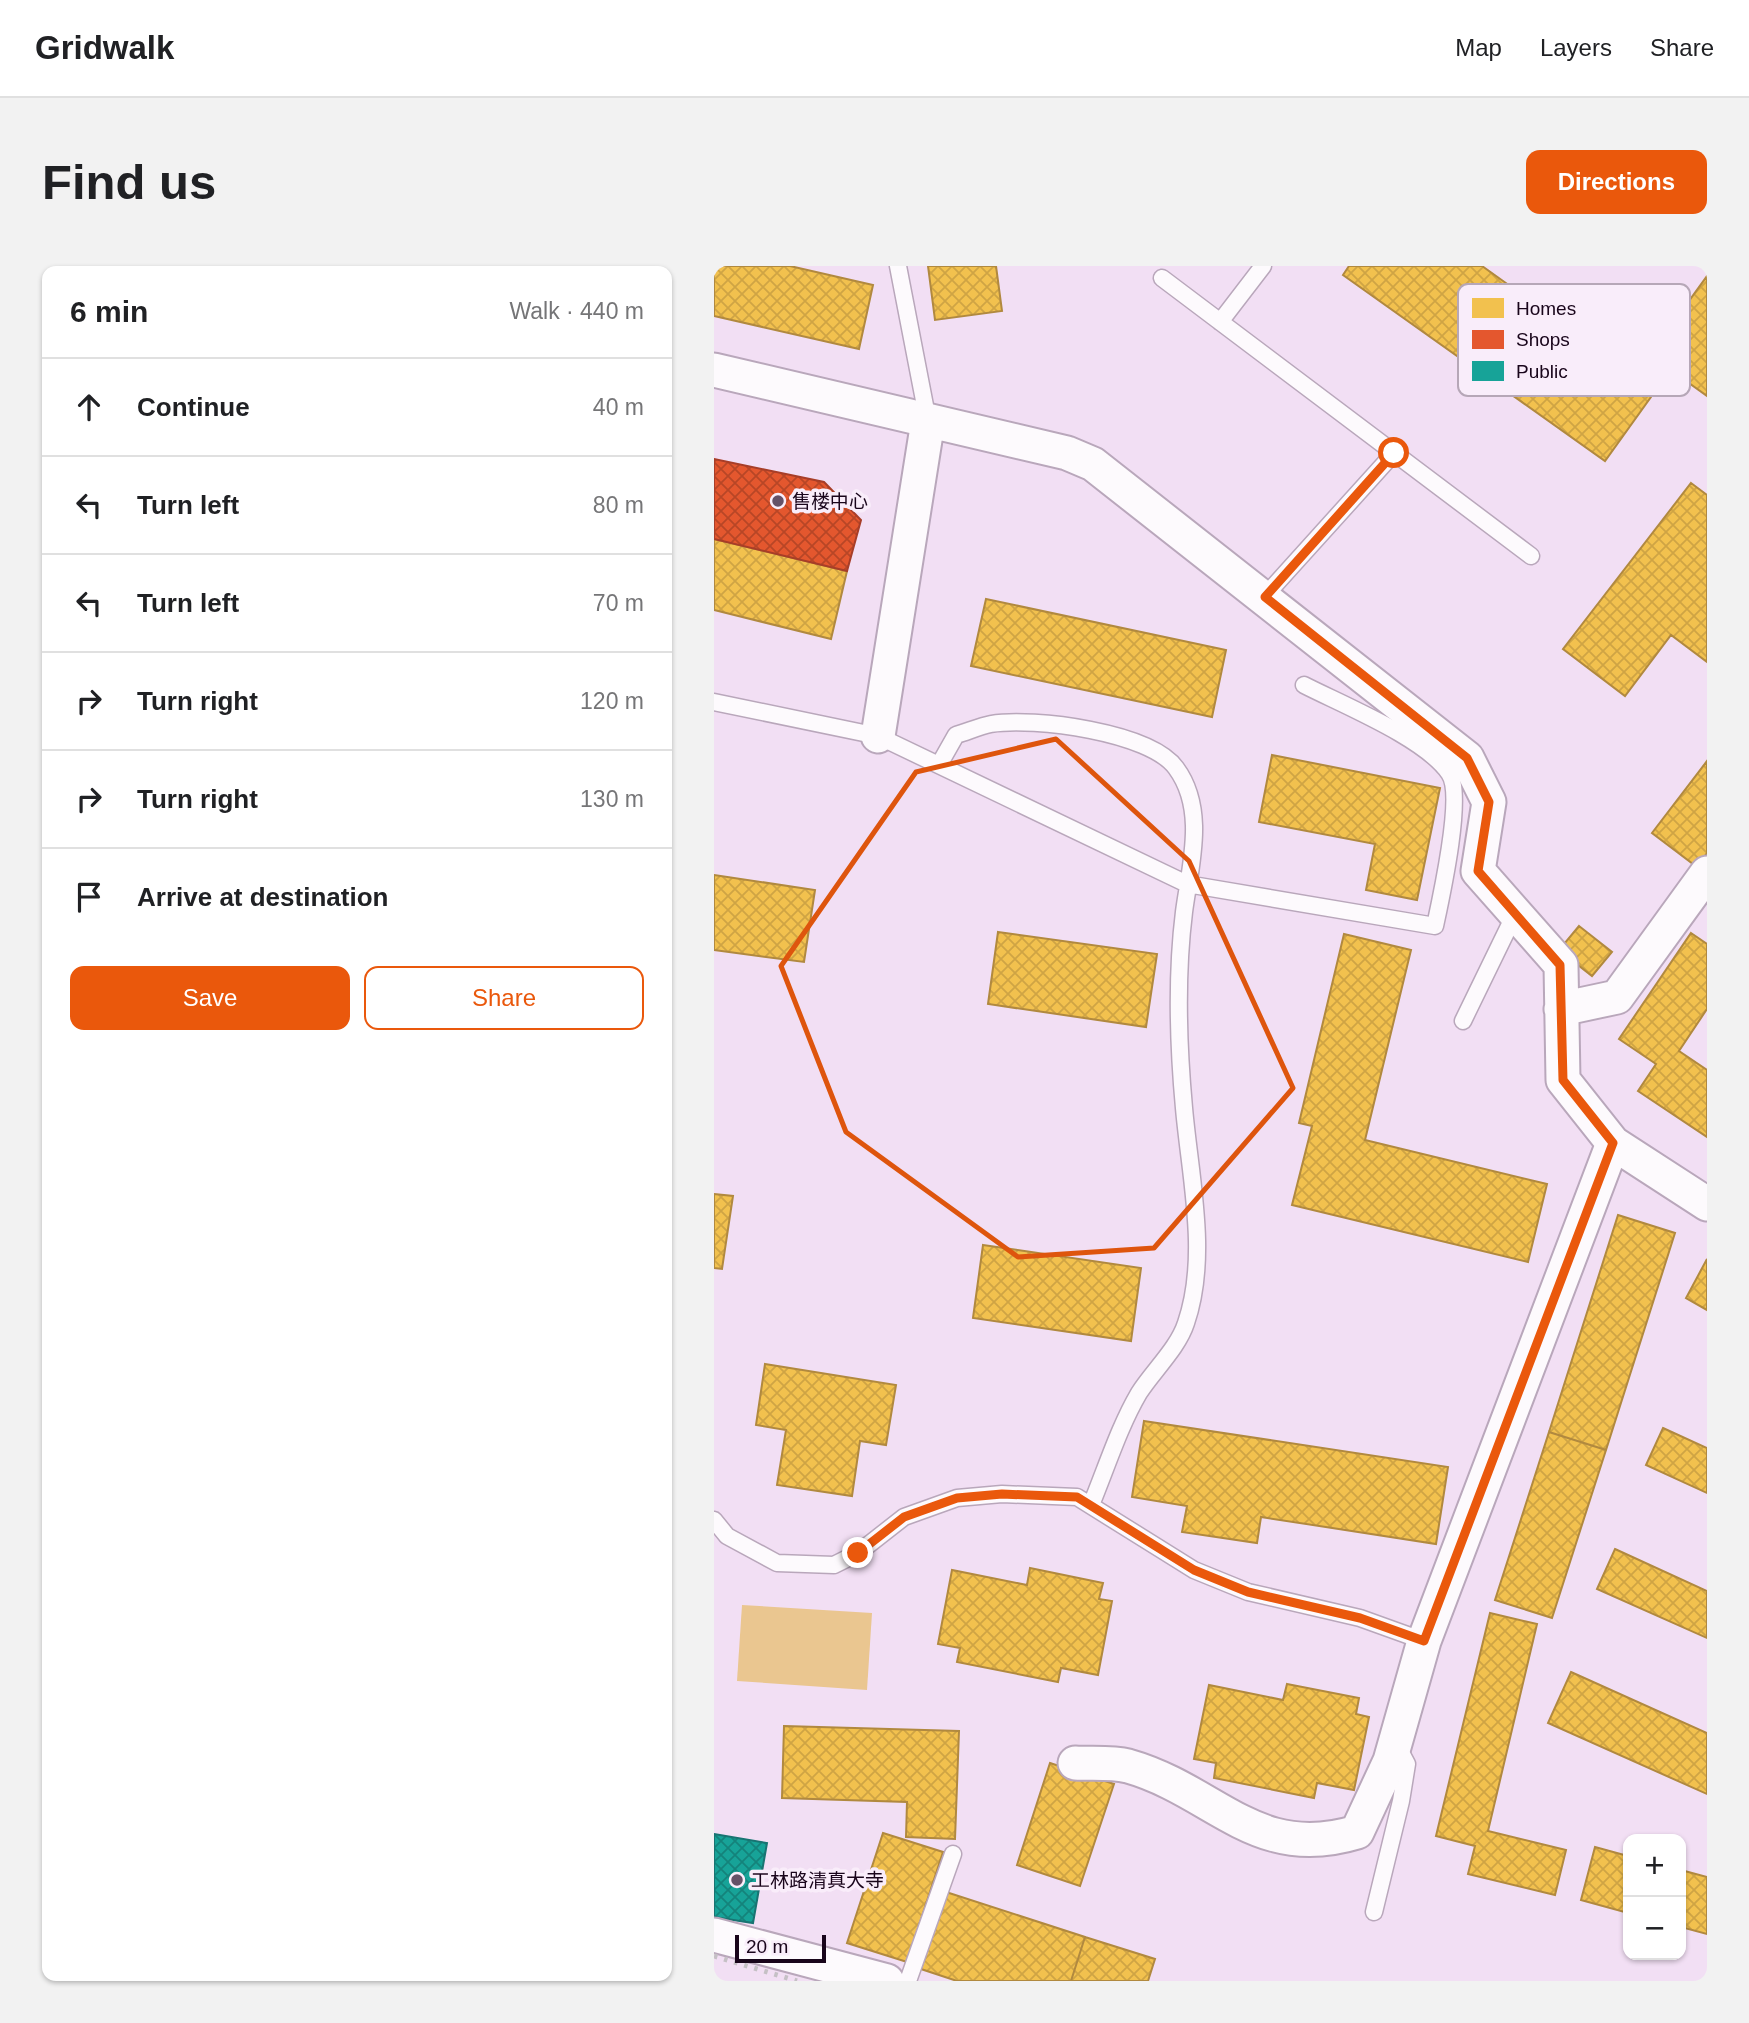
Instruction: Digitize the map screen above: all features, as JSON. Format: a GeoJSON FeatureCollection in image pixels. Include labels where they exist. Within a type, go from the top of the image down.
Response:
{"type":"FeatureCollection","features":[{"type":"Feature","properties":{"kind":"street"},"geometry":{"type":"LineString","coordinates":[[714,370],[1067,453],[1093,464],[1467,758],[1489,802],[1478,871],[1560,965],[1563,1080],[1613,1143],[1707,1204]]}},
{"type":"Feature","properties":{"kind":"street"},"geometry":{"type":"LineString","coordinates":[[878,736],[928,421]]}},
{"type":"Feature","properties":{"kind":"street"},"geometry":{"type":"LineString","coordinates":[[1561,1009],[1617,997],[1707,873]]}},
{"type":"Feature","properties":{"kind":"street"},"geometry":{"type":"LineString","coordinates":[[1075,1763],[1126,1765],[1181,1787],[1245,1825],[1276,1836],[1328,1841],[1357,1832],[1390,1761],[1424,1641],[1613,1143]]}},
{"type":"Feature","properties":{"kind":"street"},"geometry":{"type":"LineString","coordinates":[[714,1935],[887,1981]]}},
{"type":"Feature","properties":{"kind":"lane"},"geometry":{"type":"LineString","coordinates":[[898,266],[928,421]]}},
{"type":"Feature","properties":{"kind":"lane"},"geometry":{"type":"LineString","coordinates":[[1220,322],[1263,266]]}},
{"type":"Feature","properties":{"kind":"lane"},"geometry":{"type":"LineString","coordinates":[[1162,278],[1531,556]]}},
{"type":"Feature","properties":{"kind":"lane"},"geometry":{"type":"LineString","coordinates":[[1265,597],[1394,453]]}},
{"type":"Feature","properties":{"kind":"lane"},"geometry":{"type":"LineString","coordinates":[[714,702],[878,736],[1187,884],[1435,926],[1444,885],[1455,801],[1451,775],[1425,748],[1304,685]]}},
{"type":"Feature","properties":{"kind":"lane"},"geometry":{"type":"LineString","coordinates":[[939,765],[956,735],[990,724],[1038,722],[1093,731],[1155,749],[1176,768],[1191,800],[1194,852],[1187,884],[1178,958],[1183,1103],[1196,1240],[1196,1282],[1186,1325],[1138,1396],[1091,1505]]}},
{"type":"Feature","properties":{"kind":"lane"},"geometry":{"type":"LineString","coordinates":[[1463,1020],[1516,914]]}},
{"type":"Feature","properties":{"kind":"lane"},"geometry":{"type":"LineString","coordinates":[[714,1520],[727,1536],[777,1563],[834,1565],[858,1553],[904,1517],[957,1498],[1002,1494],[1077,1497],[1194,1570],[1248,1592],[1360,1618],[1424,1641]]}},
{"type":"Feature","properties":{"kind":"lane"},"geometry":{"type":"LineString","coordinates":[[1374,1912],[1401,1801],[1407,1764],[1395,1742]]}},
{"type":"Feature","properties":{"kind":"lane"},"geometry":{"type":"LineString","coordinates":[[908,1981],[953,1854]]}},
{"type":"Feature","properties":{"kind":"highlighted area"},"geometry":{"type":"Polygon","coordinates":[[[1056,739],[1189,861],[1293,1088],[1154,1248],[1018,1257],[846,1132],[781,966],[916,772],[1056,739]]]}},
{"type":"Feature","properties":{"kind":"shaded area"},"geometry":{"type":"Polygon","coordinates":[[[742,1605],[872,1613],[867,1690],[737,1681],[742,1605]]]}},
{"type":"Feature","properties":{"kind":"building: Homes"},"geometry":{"type":"Polygon","coordinates":[[[714,266],[790,266],[873,285],[859,349],[714,316],[714,266]]]}},
{"type":"Feature","properties":{"kind":"building: Homes"},"geometry":{"type":"Polygon","coordinates":[[[928,266],[996,266],[1002,311],[935,320],[928,266]]]}},
{"type":"Feature","properties":{"kind":"building: Homes"},"geometry":{"type":"Polygon","coordinates":[[[1349,266],[1482,266],[1507,284],[1458,284],[1458,357],[1343,275],[1349,266]]]}},
{"type":"Feature","properties":{"kind":"building: Homes"},"geometry":{"type":"Polygon","coordinates":[[[1707,276],[1707,396],[1690,384],[1690,300],[1707,276]]]}},
{"type":"Feature","properties":{"kind":"building: Homes"},"geometry":{"type":"Polygon","coordinates":[[[1513,396],[1652,396],[1605,461],[1513,396]]]}},
{"type":"Feature","properties":{"kind":"building: Homes"},"geometry":{"type":"Polygon","coordinates":[[[1691,483],[1707,495],[1707,662],[1671,635],[1625,696],[1563,649],[1691,483]]]}},
{"type":"Feature","properties":{"kind":"building: Homes"},"geometry":{"type":"Polygon","coordinates":[[[714,539],[847,571],[831,639],[714,610],[714,539]]]}},
{"type":"Feature","properties":{"kind":"building: Homes"},"geometry":{"type":"Polygon","coordinates":[[[986,599],[1226,650],[1212,717],[971,666],[986,599]]]}},
{"type":"Feature","properties":{"kind":"building: Homes"},"geometry":{"type":"Polygon","coordinates":[[[1272,755],[1440,788],[1417,900],[1366,890],[1375,844],[1259,822],[1272,755]]]}},
{"type":"Feature","properties":{"kind":"building: Homes"},"geometry":{"type":"Polygon","coordinates":[[[1707,761],[1707,853],[1697,867],[1652,833],[1707,761]]]}},
{"type":"Feature","properties":{"kind":"building: Homes"},"geometry":{"type":"Polygon","coordinates":[[[714,875],[815,890],[804,962],[714,950],[714,875]]]}},
{"type":"Feature","properties":{"kind":"building: Homes"},"geometry":{"type":"Polygon","coordinates":[[[1579,926],[1612,952],[1592,976],[1559,950],[1579,926]]]}},
{"type":"Feature","properties":{"kind":"building: Homes"},"geometry":{"type":"Polygon","coordinates":[[[998,932],[1157,954],[1146,1027],[988,1004],[998,932]]]}},
{"type":"Feature","properties":{"kind":"building: Homes"},"geometry":{"type":"Polygon","coordinates":[[[1691,933],[1707,944],[1707,1009],[1679,1051],[1707,1070],[1707,1137],[1638,1091],[1656,1064],[1619,1039],[1691,933]]]}},
{"type":"Feature","properties":{"kind":"building: Homes"},"geometry":{"type":"Polygon","coordinates":[[[1344,934],[1411,950],[1365,1140],[1547,1184],[1528,1262],[1292,1205],[1312,1126],[1299,1123],[1344,934]]]}},
{"type":"Feature","properties":{"kind":"building: Homes"},"geometry":{"type":"Polygon","coordinates":[[[714,1194],[733,1196],[722,1269],[714,1268],[714,1194]]]}},
{"type":"Feature","properties":{"kind":"building: Homes"},"geometry":{"type":"Polygon","coordinates":[[[1618,1215],[1675,1233],[1606,1450],[1549,1432],[1618,1215]]]}},
{"type":"Feature","properties":{"kind":"building: Homes"},"geometry":{"type":"Polygon","coordinates":[[[983,1245],[1141,1268],[1131,1341],[973,1318],[983,1245]]]}},
{"type":"Feature","properties":{"kind":"building: Homes"},"geometry":{"type":"Polygon","coordinates":[[[1707,1259],[1707,1310],[1686,1298],[1707,1259]]]}},
{"type":"Feature","properties":{"kind":"building: Homes"},"geometry":{"type":"Polygon","coordinates":[[[765,1364],[896,1385],[886,1445],[860,1441],[852,1496],[777,1485],[786,1430],[756,1425],[765,1364]]]}},
{"type":"Feature","properties":{"kind":"building: Homes"},"geometry":{"type":"Polygon","coordinates":[[[1144,1421],[1448,1467],[1436,1544],[1261,1517],[1257,1543],[1182,1532],[1187,1506],[1132,1497],[1144,1421]]]}},
{"type":"Feature","properties":{"kind":"building: Homes"},"geometry":{"type":"Polygon","coordinates":[[[1663,1428],[1707,1448],[1707,1493],[1646,1465],[1663,1428]]]}},
{"type":"Feature","properties":{"kind":"building: Homes"},"geometry":{"type":"Polygon","coordinates":[[[1549,1432],[1606,1450],[1552,1618],[1495,1600],[1549,1432]]]}},
{"type":"Feature","properties":{"kind":"building: Homes"},"geometry":{"type":"Polygon","coordinates":[[[1615,1549],[1707,1591],[1707,1638],[1597,1589],[1615,1549]]]}},
{"type":"Feature","properties":{"kind":"building: Homes"},"geometry":{"type":"Polygon","coordinates":[[[1030,1568],[1103,1583],[1099,1599],[1112,1601],[1098,1675],[1061,1668],[1058,1682],[957,1662],[960,1648],[938,1644],[952,1570],[1027,1585],[1030,1568]]]}},
{"type":"Feature","properties":{"kind":"building: Homes"},"geometry":{"type":"Polygon","coordinates":[[[1490,1613],[1537,1624],[1488,1831],[1566,1850],[1555,1895],[1468,1874],[1475,1846],[1436,1836],[1490,1613]]]}},
{"type":"Feature","properties":{"kind":"building: Homes"},"geometry":{"type":"Polygon","coordinates":[[[1571,1672],[1707,1733],[1707,1794],[1548,1723],[1571,1672]]]}},
{"type":"Feature","properties":{"kind":"building: Homes"},"geometry":{"type":"Polygon","coordinates":[[[1287,1684],[1359,1698],[1356,1714],[1369,1717],[1354,1790],[1317,1783],[1314,1798],[1214,1778],[1216,1763],[1194,1759],[1209,1685],[1283,1700],[1287,1684]]]}},
{"type":"Feature","properties":{"kind":"building: Homes"},"geometry":{"type":"Polygon","coordinates":[[[784,1726],[959,1731],[955,1839],[906,1837],[907,1802],[782,1798],[784,1726]]]}},
{"type":"Feature","properties":{"kind":"building: Homes"},"geometry":{"type":"Polygon","coordinates":[[[1050,1763],[1114,1784],[1080,1886],[1017,1865],[1050,1763]]]}},
{"type":"Feature","properties":{"kind":"building: Homes"},"geometry":{"type":"Polygon","coordinates":[[[883,1833],[943,1852],[907,1962],[847,1943],[883,1833]]]}},
{"type":"Feature","properties":{"kind":"building: Homes"},"geometry":{"type":"Polygon","coordinates":[[[1595,1847],[1623,1855],[1623,1912],[1581,1900],[1595,1847]]]}},
{"type":"Feature","properties":{"kind":"building: Homes"},"geometry":{"type":"Polygon","coordinates":[[[1686,1871],[1707,1877],[1707,1934],[1686,1928],[1686,1871]]]}},
{"type":"Feature","properties":{"kind":"building: Homes"},"geometry":{"type":"Polygon","coordinates":[[[946,1892],[1085,1937],[1071,1981],[957,1981],[921,1969],[946,1892]]]}},
{"type":"Feature","properties":{"kind":"building: Homes"},"geometry":{"type":"Polygon","coordinates":[[[1085,1937],[1155,1959],[1148,1981],[1071,1981],[1085,1937]]]}},
{"type":"Feature","properties":{"kind":"building: Shops","name":"售楼中心"},"geometry":{"type":"Polygon","coordinates":[[[714,459],[824,482],[861,520],[847,571],[714,539],[714,459]]]}},
{"type":"Feature","properties":{"kind":"building: Public","name":"工林路清真大寺"},"geometry":{"type":"Polygon","coordinates":[[[714,1834],[767,1843],[753,1923],[714,1917],[714,1834]]]}},
{"type":"Feature","properties":{"kind":"railway"},"geometry":{"type":"LineString","coordinates":[[714,1956],[797,1981]]}},
{"type":"Feature","properties":{"kind":"place","name":"售楼中心"},"geometry":{"type":"Point","coordinates":[778,501]}},
{"type":"Feature","properties":{"kind":"place","name":"工林路清真大寺"},"geometry":{"type":"Point","coordinates":[737,1880]}},
{"type":"Feature","properties":{"kind":"route"},"geometry":{"type":"LineString","coordinates":[[858,1553],[904,1517],[957,1498],[1002,1494],[1077,1497],[1194,1570],[1248,1592],[1360,1618],[1424,1641],[1613,1143],[1563,1080],[1560,965],[1478,871],[1489,802],[1467,758],[1265,597],[1394,453]]}}]}
